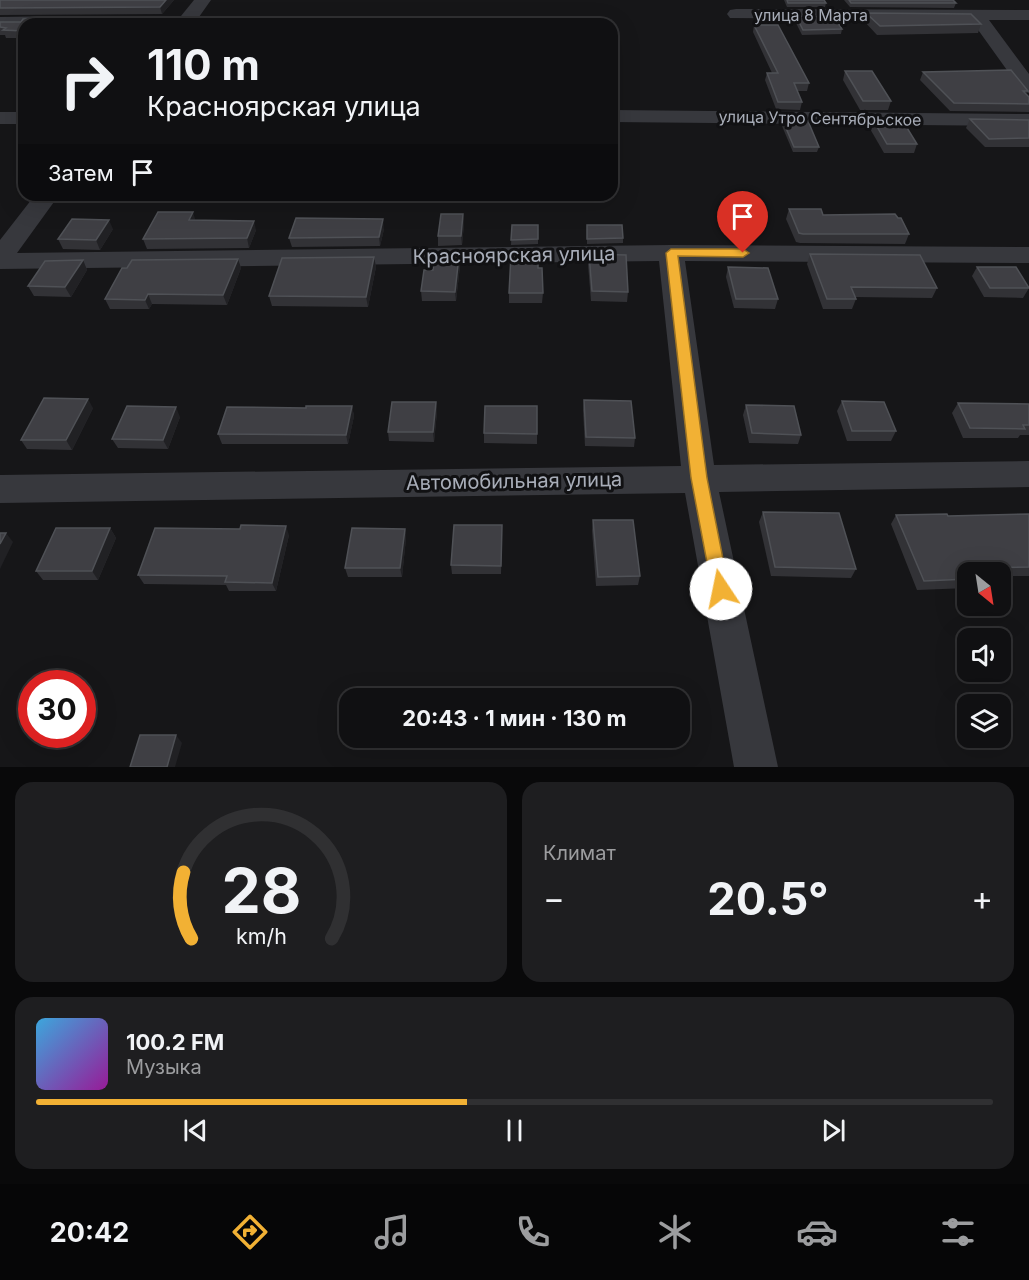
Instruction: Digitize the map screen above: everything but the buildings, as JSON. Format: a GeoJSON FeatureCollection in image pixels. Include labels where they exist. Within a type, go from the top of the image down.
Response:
{"type":"FeatureCollection","features":[{"type":"Feature","properties":{"kind":"street"},"geometry":{"type":"LineString","coordinates":[[188,18],[202,0]]}},
{"type":"Feature","properties":{"kind":"street","name":"улица 8 Марта"},"geometry":{"type":"LineString","coordinates":[[736,15],[1029,15]]}},
{"type":"Feature","properties":{"kind":"street"},"geometry":{"type":"LineString","coordinates":[[976,15],[1029,87]]}},
{"type":"Feature","properties":{"kind":"street"},"geometry":{"type":"LineString","coordinates":[[0,22],[18,22]]}},
{"type":"Feature","properties":{"kind":"street","name":"улица Утро Сентябрьское"},"geometry":{"type":"LineString","coordinates":[[618,116],[1029,120]]}},
{"type":"Feature","properties":{"kind":"street"},"geometry":{"type":"LineString","coordinates":[[0,117],[18,118]]}},
{"type":"Feature","properties":{"kind":"street"},"geometry":{"type":"LineString","coordinates":[[0,260],[43,201]]}},
{"type":"Feature","properties":{"kind":"street"},"geometry":{"type":"LineString","coordinates":[[671,253],[699,478],[756,767]]}},
{"type":"Feature","properties":{"kind":"street","name":"Красноярская улица"},"geometry":{"type":"LineString","coordinates":[[0,260],[671,253],[1029,255]]}},
{"type":"Feature","properties":{"kind":"street","name":"Автомобильная улица"},"geometry":{"type":"LineString","coordinates":[[0,489],[1029,474]]}},
{"type":"Feature","properties":{"kind":"route"},"geometry":{"type":"LineString","coordinates":[[721,589],[699,478],[671,253],[743,253]]}}]}
